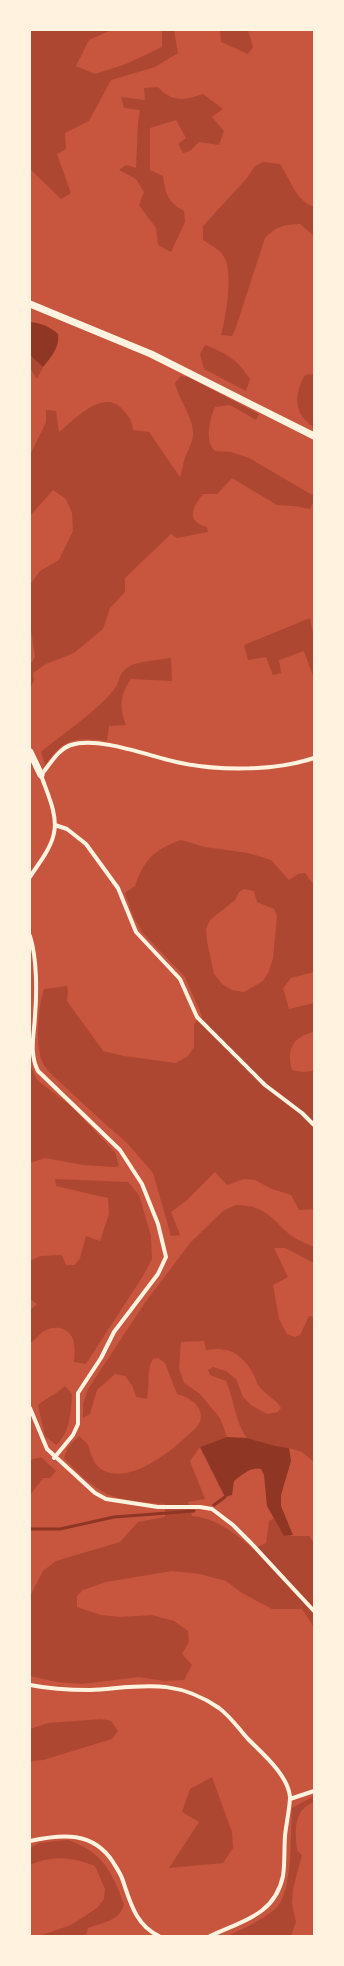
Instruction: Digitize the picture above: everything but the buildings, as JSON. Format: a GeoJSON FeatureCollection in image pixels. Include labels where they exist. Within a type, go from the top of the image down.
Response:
{"type":"FeatureCollection","features":[{"type":"Feature","properties":{"kind":"street"},"geometry":{"type":"LineString","coordinates":[[30,304],[152,354],[314,436]]}},
{"type":"Feature","properties":{"kind":"street"},"geometry":{"type":"LineString","coordinates":[[42,775],[60,752],[69,746],[77,744],[106,744],[182,763],[209,767],[255,767],[303,762],[314,758]]}},
{"type":"Feature","properties":{"kind":"street"},"geometry":{"type":"LineString","coordinates":[[30,752],[42,775],[54,815],[54,833],[51,843],[30,877]]}},
{"type":"Feature","properties":{"kind":"street"},"geometry":{"type":"LineString","coordinates":[[54,825],[67,829],[86,844],[118,888],[136,932],[180,979],[197,1017],[265,1085],[302,1113],[314,1125]]}},
{"type":"Feature","properties":{"kind":"street"},"geometry":{"type":"LineString","coordinates":[[30,936],[35,956],[35,1013],[31,1044],[34,1064],[38,1071],[120,1150],[137,1175],[158,1224],[166,1258],[158,1274],[114,1332],[101,1358],[78,1393],[78,1424],[73,1435],[54,1458]]}},
{"type":"Feature","properties":{"kind":"street"},"geometry":{"type":"LineString","coordinates":[[30,1408],[47,1450],[54,1458],[95,1493],[106,1499],[158,1507],[200,1507],[212,1509],[221,1514],[251,1543],[314,1611]]}},
{"type":"Feature","properties":{"kind":"street"},"geometry":{"type":"LineString","coordinates":[[30,1685],[71,1690],[143,1685],[160,1686],[199,1697],[220,1709],[270,1762],[284,1780],[289,1790],[290,1800],[286,1823],[283,1874],[279,1890],[266,1908],[254,1916],[210,1936]]}},
{"type":"Feature","properties":{"kind":"street"},"geometry":{"type":"LineString","coordinates":[[290,1800],[314,1791]]}},
{"type":"Feature","properties":{"kind":"street"},"geometry":{"type":"LineString","coordinates":[[30,1841],[54,1836],[69,1836],[82,1838],[97,1845],[108,1855],[122,1876],[136,1917],[146,1927],[159,1936]]}},
{"type":"Feature","properties":{"kind":"shaded area"},"geometry":{"type":"Polygon","coordinates":[[[30,30],[111,30],[89,40],[76,66],[95,74],[126,64],[162,47],[162,30],[174,30],[178,53],[155,67],[111,80],[89,121],[65,133],[66,149],[57,154],[71,193],[61,199],[30,169],[30,30]]]}},
{"type":"Feature","properties":{"kind":"shaded area"},"geometry":{"type":"Polygon","coordinates":[[[220,30],[248,30],[253,47],[248,54],[221,42],[220,30]]]}},
{"type":"Feature","properties":{"kind":"shaded area"},"geometry":{"type":"Polygon","coordinates":[[[158,87],[173,98],[179,99],[190,98],[203,94],[223,109],[212,117],[224,131],[219,145],[199,142],[190,151],[183,153],[178,144],[186,138],[176,120],[150,128],[150,170],[163,176],[168,197],[174,204],[184,211],[185,222],[171,252],[158,245],[156,228],[139,205],[144,192],[136,179],[119,170],[126,165],[136,168],[140,110],[124,108],[121,97],[145,100],[144,88],[158,87]]]}},
{"type":"Feature","properties":{"kind":"shaded area"},"geometry":{"type":"Polygon","coordinates":[[[263,162],[280,164],[298,195],[302,200],[314,207],[314,236],[300,224],[295,224],[277,229],[265,238],[235,330],[232,336],[221,335],[227,306],[229,282],[228,271],[223,255],[203,240],[203,226],[247,178],[254,167],[263,162]]]}},
{"type":"Feature","properties":{"kind":"shaded area"},"geometry":{"type":"Polygon","coordinates":[[[30,322],[45,325],[58,334],[58,343],[56,348],[52,356],[43,367],[30,355],[30,322]]]}},
{"type":"Feature","properties":{"kind":"shaded area"},"geometry":{"type":"Polygon","coordinates":[[[205,345],[225,354],[240,366],[250,379],[246,391],[204,369],[200,354],[205,345]]]}},
{"type":"Feature","properties":{"kind":"shaded area"},"geometry":{"type":"Polygon","coordinates":[[[30,355],[43,367],[37,379],[30,368],[30,355]]]}},
{"type":"Feature","properties":{"kind":"shaded area"},"geometry":{"type":"Polygon","coordinates":[[[314,374],[314,427],[302,416],[299,410],[297,397],[301,382],[305,375],[314,374]]]}},
{"type":"Feature","properties":{"kind":"shaded area"},"geometry":{"type":"Polygon","coordinates":[[[181,376],[188,377],[259,414],[256,420],[230,405],[215,407],[211,418],[209,436],[212,447],[215,451],[231,452],[249,458],[314,496],[314,501],[310,509],[277,505],[232,478],[217,494],[203,494],[194,508],[193,518],[200,525],[207,527],[208,532],[177,538],[171,534],[125,578],[125,592],[110,608],[103,629],[74,653],[46,664],[33,673],[34,681],[30,688],[30,665],[35,657],[30,623],[30,585],[40,571],[59,560],[73,531],[72,513],[66,499],[53,490],[30,516],[30,455],[46,422],[46,410],[56,411],[59,432],[90,407],[99,403],[108,402],[116,404],[129,418],[133,430],[149,432],[180,477],[193,435],[190,419],[175,383],[181,376]]]}},
{"type":"Feature","properties":{"kind":"shaded area"},"geometry":{"type":"Polygon","coordinates":[[[310,618],[314,639],[314,679],[304,651],[279,660],[281,673],[273,675],[266,657],[248,660],[244,645],[310,618]]]}},
{"type":"Feature","properties":{"kind":"shaded area"},"geometry":{"type":"Polygon","coordinates":[[[171,658],[172,681],[131,679],[127,685],[122,701],[122,713],[126,725],[109,726],[107,741],[77,740],[66,744],[57,751],[45,765],[41,752],[88,715],[105,699],[113,691],[121,675],[126,669],[138,663],[171,658]]]}},
{"type":"Feature","properties":{"kind":"shaded area"},"geometry":{"type":"Polygon","coordinates":[[[181,840],[205,847],[248,853],[271,860],[289,880],[298,874],[305,873],[314,885],[314,972],[291,978],[283,988],[289,1009],[314,1003],[314,1032],[301,1037],[296,1041],[291,1050],[290,1063],[292,1070],[302,1072],[314,1071],[314,1209],[299,1210],[291,1195],[272,1189],[255,1180],[244,1179],[227,1185],[215,1172],[186,1201],[171,1212],[180,1235],[171,1236],[153,1173],[127,1143],[49,1072],[42,1061],[40,1054],[38,1025],[44,989],[67,986],[67,1001],[103,1051],[124,1056],[176,1063],[188,1056],[194,1047],[194,1024],[202,1016],[185,977],[142,932],[133,916],[125,893],[135,886],[142,869],[152,856],[157,851],[181,840]],[[244,889],[239,892],[235,900],[210,920],[206,929],[214,974],[223,985],[232,990],[244,992],[263,981],[269,971],[273,958],[277,916],[274,909],[257,902],[254,891],[244,889]]]}},
{"type":"Feature","properties":{"kind":"shaded area"},"geometry":{"type":"Polygon","coordinates":[[[30,1065],[37,1080],[72,1107],[115,1152],[119,1166],[83,1165],[45,1158],[30,1163],[30,1065]]]}},
{"type":"Feature","properties":{"kind":"shaded area"},"geometry":{"type":"Polygon","coordinates":[[[55,1179],[128,1182],[139,1195],[151,1236],[152,1259],[143,1276],[86,1364],[74,1362],[74,1342],[70,1333],[66,1330],[52,1328],[46,1330],[30,1343],[30,1310],[37,1304],[30,1299],[30,1261],[40,1256],[62,1255],[66,1265],[75,1265],[80,1258],[86,1236],[100,1241],[109,1214],[108,1198],[56,1186],[55,1179]]]}},
{"type":"Feature","properties":{"kind":"shaded area"},"geometry":{"type":"Polygon","coordinates":[[[236,1205],[254,1207],[261,1210],[289,1234],[314,1247],[314,1263],[285,1248],[274,1248],[288,1277],[273,1285],[279,1319],[287,1334],[295,1337],[300,1335],[309,1316],[314,1317],[314,1462],[302,1452],[247,1438],[237,1418],[226,1381],[210,1375],[208,1370],[213,1367],[226,1371],[236,1379],[243,1397],[251,1405],[267,1414],[278,1412],[281,1408],[261,1389],[257,1384],[254,1375],[240,1357],[234,1353],[222,1349],[206,1350],[204,1341],[181,1342],[179,1368],[184,1383],[200,1394],[220,1418],[227,1437],[200,1447],[190,1461],[205,1499],[188,1502],[192,1516],[201,1517],[225,1527],[253,1549],[266,1543],[269,1521],[275,1518],[284,1536],[309,1536],[314,1543],[314,1627],[302,1609],[272,1609],[242,1593],[226,1581],[200,1574],[172,1571],[106,1582],[83,1590],[77,1596],[77,1607],[101,1615],[121,1617],[152,1615],[174,1621],[188,1631],[189,1642],[182,1654],[192,1665],[184,1680],[165,1681],[139,1677],[82,1684],[57,1682],[30,1676],[30,1596],[43,1571],[56,1561],[120,1542],[138,1522],[165,1517],[165,1504],[119,1498],[107,1494],[95,1487],[64,1458],[68,1447],[79,1436],[88,1445],[98,1467],[111,1473],[123,1474],[147,1466],[158,1459],[179,1443],[198,1425],[201,1420],[199,1408],[189,1399],[177,1394],[165,1363],[158,1358],[153,1359],[151,1363],[147,1399],[136,1397],[132,1385],[125,1376],[115,1374],[97,1390],[90,1414],[83,1418],[83,1404],[88,1389],[144,1304],[190,1243],[223,1211],[236,1205]]]}},
{"type":"Feature","properties":{"kind":"shaded area"},"geometry":{"type":"Polygon","coordinates":[[[65,1386],[72,1394],[69,1421],[61,1440],[56,1445],[45,1436],[38,1405],[65,1386]]]}},
{"type":"Feature","properties":{"kind":"shaded area"},"geometry":{"type":"Polygon","coordinates":[[[227,1437],[247,1438],[289,1448],[291,1461],[281,1495],[281,1506],[293,1535],[284,1536],[267,1506],[264,1475],[261,1469],[250,1470],[240,1476],[234,1481],[232,1495],[225,1497],[200,1447],[227,1437]]]}},
{"type":"Feature","properties":{"kind":"shaded area"},"geometry":{"type":"Polygon","coordinates":[[[41,1457],[56,1471],[50,1478],[43,1478],[30,1495],[30,1460],[41,1457]]]}},
{"type":"Feature","properties":{"kind":"shaded area"},"geometry":{"type":"Polygon","coordinates":[[[102,1719],[111,1721],[118,1731],[112,1739],[43,1760],[30,1761],[30,1729],[48,1723],[102,1719]]]}},
{"type":"Feature","properties":{"kind":"shaded area"},"geometry":{"type":"Polygon","coordinates":[[[212,1777],[232,1832],[233,1848],[223,1863],[169,1868],[199,1822],[182,1812],[190,1789],[212,1777]]]}},
{"type":"Feature","properties":{"kind":"shaded area"},"geometry":{"type":"Polygon","coordinates":[[[314,1796],[314,1802],[302,1810],[297,1822],[297,1850],[302,1855],[293,1889],[292,1904],[296,1922],[291,1936],[228,1936],[263,1918],[274,1910],[280,1902],[285,1891],[290,1863],[292,1808],[314,1796]]]}},
{"type":"Feature","properties":{"kind":"shaded area"},"geometry":{"type":"Polygon","coordinates":[[[68,1840],[90,1851],[105,1864],[115,1882],[124,1904],[119,1914],[115,1917],[88,1928],[86,1936],[39,1936],[71,1925],[97,1908],[104,1899],[105,1889],[95,1866],[62,1858],[47,1860],[30,1865],[30,1848],[39,1843],[68,1840]]]}},
{"type":"Feature","properties":{"kind":"waterway"},"geometry":{"type":"LineString","coordinates":[[214,1505],[225,1497]]}},
{"type":"Feature","properties":{"kind":"waterway"},"geometry":{"type":"LineString","coordinates":[[30,1529],[60,1529],[114,1517],[194,1511]]}}]}
